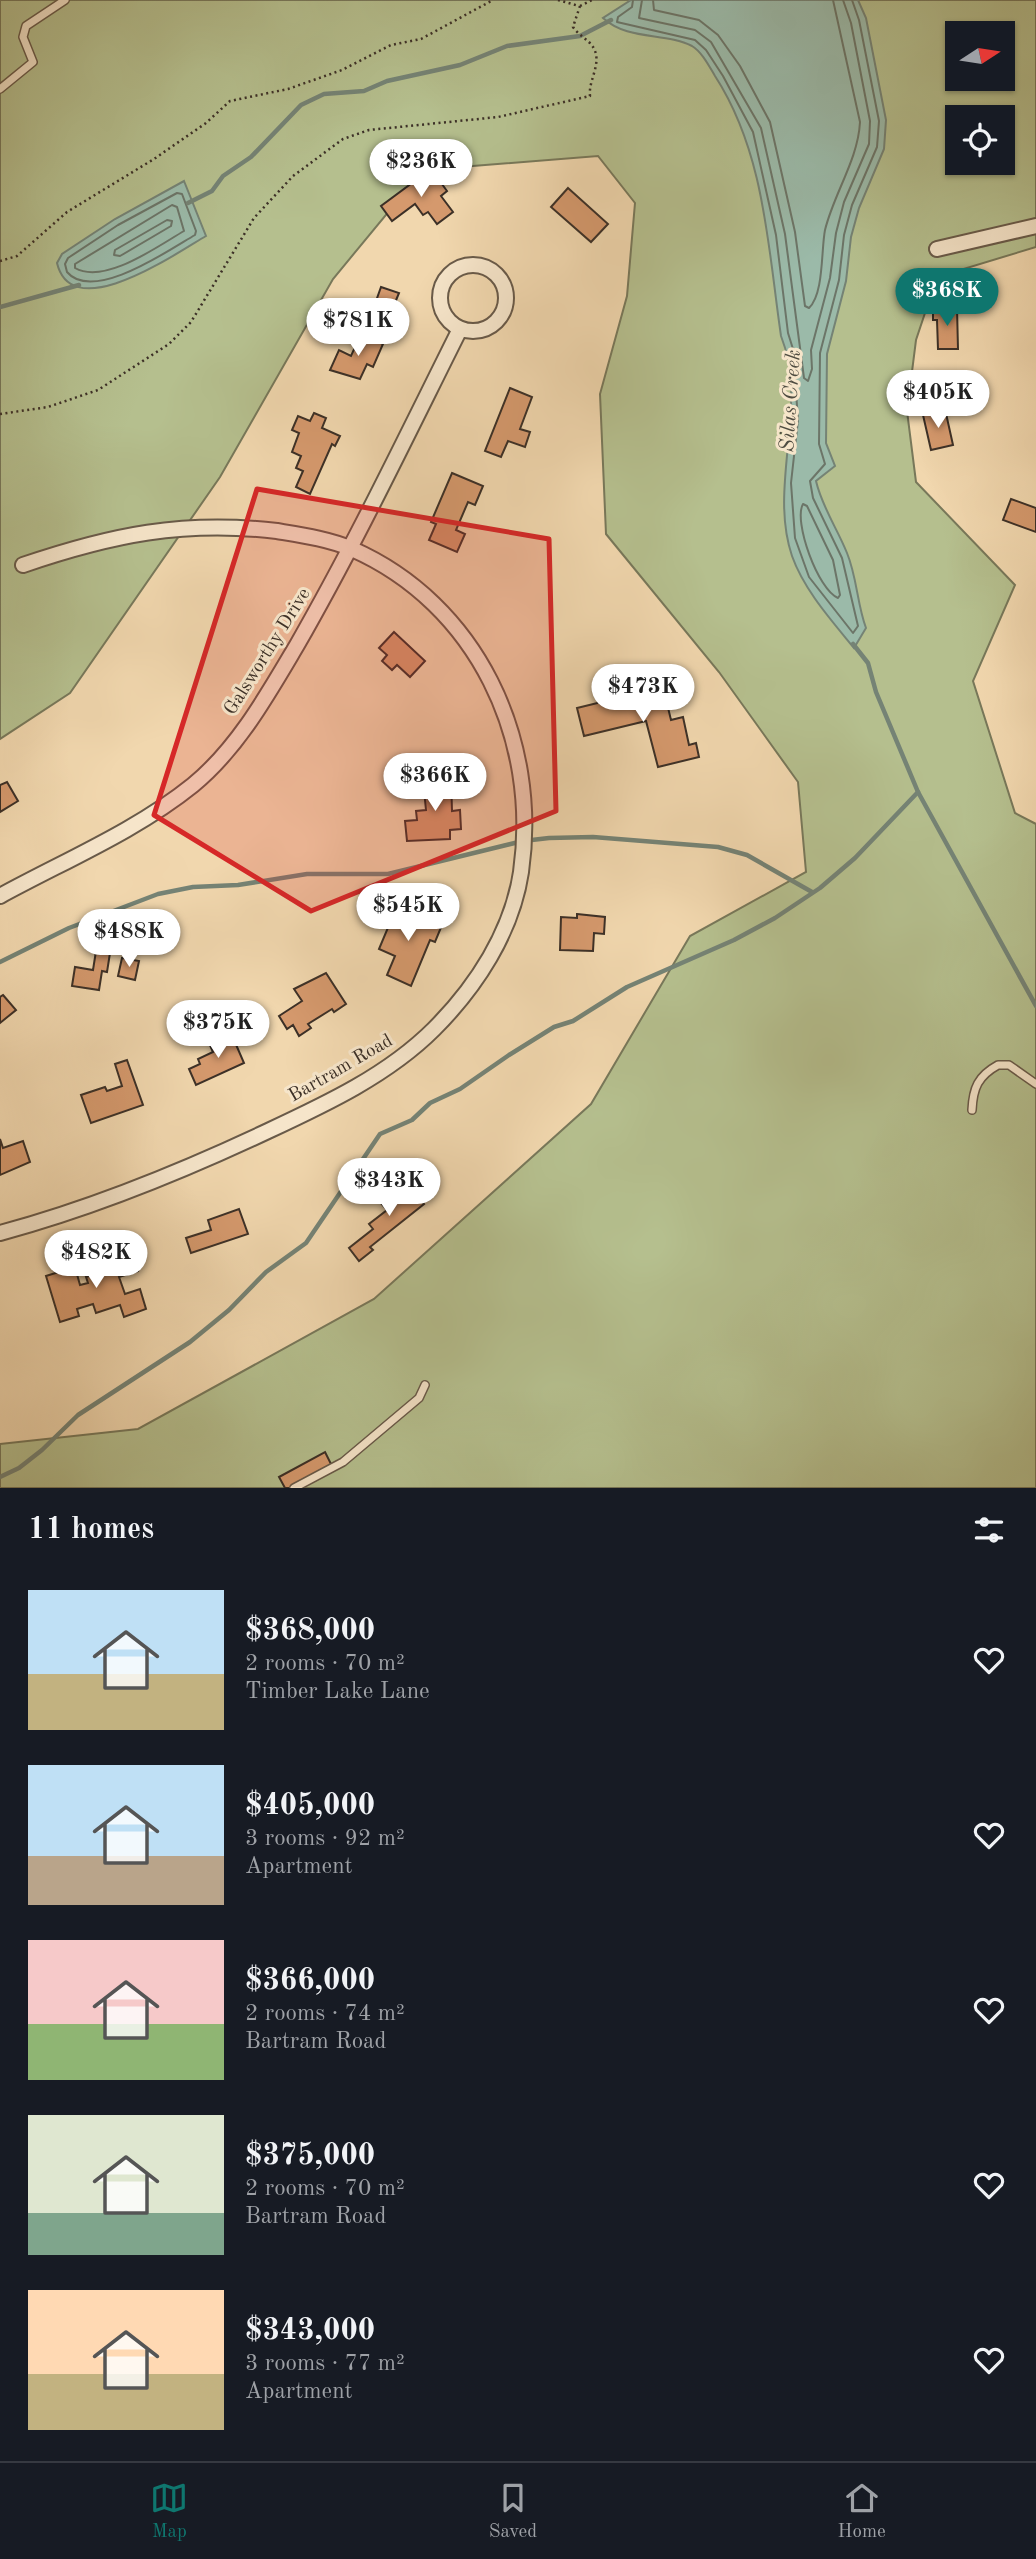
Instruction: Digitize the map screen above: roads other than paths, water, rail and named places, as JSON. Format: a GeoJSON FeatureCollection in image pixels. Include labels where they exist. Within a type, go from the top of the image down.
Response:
{"type":"FeatureCollection","features":[{"type":"Feature","properties":{"kind":"street"},"geometry":{"type":"LineString","coordinates":[[937,249],[1036,226]]}},
{"type":"Feature","properties":{"kind":"street"},"geometry":{"type":"LineString","coordinates":[[463,266],[483,266],[499,278],[504,287],[504,309],[496,322],[482,330],[460,329],[444,316],[439,296],[442,286],[454,271],[463,266]]}},
{"type":"Feature","properties":{"kind":"street","name":"Galsworthy Drive"},"geometry":{"type":"LineString","coordinates":[[0,896],[131,826],[173,800],[212,768],[250,720],[277,678],[350,548],[460,329]]}},
{"type":"Feature","properties":{"kind":"street","name":"Bartram Road"},"geometry":{"type":"LineString","coordinates":[[0,1233],[150,1184],[223,1153],[353,1088],[410,1051],[433,1030],[481,972],[496,945],[520,874],[523,846],[521,784],[509,723],[488,673],[456,624],[438,606],[406,582],[350,548],[286,533],[185,527],[127,534],[23,565]]}},
{"type":"Feature","properties":{"kind":"lane"},"geometry":{"type":"LineString","coordinates":[[0,89],[33,62],[23,37],[26,26],[65,0]]}},
{"type":"Feature","properties":{"kind":"lane"},"geometry":{"type":"LineString","coordinates":[[972,1110],[973,1095],[979,1079],[998,1065],[1009,1065],[1036,1084]]}},
{"type":"Feature","properties":{"kind":"lane"},"geometry":{"type":"LineString","coordinates":[[294,1488],[343,1462],[419,1398],[425,1385]]}},
{"type":"Feature","properties":{"kind":"water"},"geometry":{"type":"Polygon","coordinates":[[[631,0],[858,0],[866,18],[886,120],[884,149],[859,208],[851,237],[846,281],[827,354],[826,443],[835,466],[816,481],[850,562],[866,628],[854,648],[819,605],[797,569],[786,529],[785,474],[791,390],[789,363],[781,336],[762,202],[745,137],[732,106],[708,64],[696,49],[670,39],[624,30],[603,18],[631,0]]]}},
{"type":"Feature","properties":{"kind":"water"},"geometry":{"type":"Polygon","coordinates":[[[184,181],[206,236],[172,257],[125,280],[103,287],[82,288],[66,281],[57,263],[62,254],[115,219],[184,181]]]}},
{"type":"Feature","properties":{"kind":"waterway"},"geometry":{"type":"LineString","coordinates":[[188,203],[212,191],[223,176],[251,157],[301,105],[324,94],[364,91],[387,81],[460,65],[507,46],[580,36],[611,20]]}},
{"type":"Feature","properties":{"kind":"waterway"},"geometry":{"type":"LineString","coordinates":[[0,307],[79,285]]}},
{"type":"Feature","properties":{"kind":"waterway","name":"Silas Creek"},"geometry":{"type":"LineString","coordinates":[[853,644],[868,663],[876,692],[918,792],[1036,1006]]}},
{"type":"Feature","properties":{"kind":"waterway"},"geometry":{"type":"LineString","coordinates":[[0,1477],[19,1468],[42,1450],[78,1415],[190,1342],[229,1310],[266,1272],[306,1243],[380,1134],[412,1120],[430,1103],[460,1089],[554,1027],[573,1021],[627,987],[734,940],[775,918],[820,888],[855,858],[918,792]]}},
{"type":"Feature","properties":{"kind":"waterway"},"geometry":{"type":"LineString","coordinates":[[0,962],[69,928],[158,894],[193,887],[238,885],[307,874],[388,874],[523,841],[549,838],[593,837],[718,847],[747,855],[812,892]]}}]}
